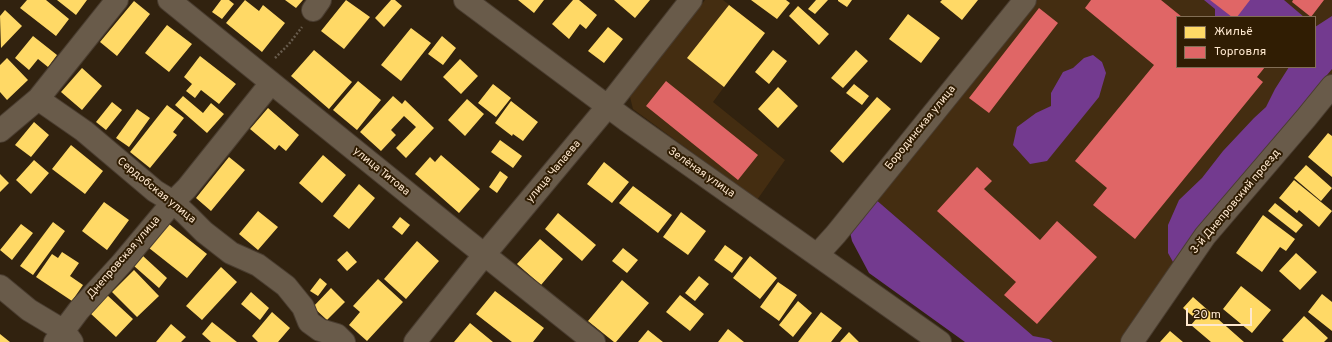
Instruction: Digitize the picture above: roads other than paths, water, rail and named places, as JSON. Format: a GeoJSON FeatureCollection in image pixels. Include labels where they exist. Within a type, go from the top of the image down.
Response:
{"type":"FeatureCollection","features":[{"type":"Feature","properties":{"kind":"street"},"geometry":{"type":"LineString","coordinates":[[0,131],[38,99],[117,0]]}},
{"type":"Feature","properties":{"kind":"street","name":"улица Титова"},"geometry":{"type":"LineString","coordinates":[[169,0],[594,342]]}},
{"type":"Feature","properties":{"kind":"street","name":"Зелёная улица"},"geometry":{"type":"LineString","coordinates":[[465,0],[608,106],[940,342]]}},
{"type":"Feature","properties":{"kind":"street","name":"улица Чапаева"},"geometry":{"type":"LineString","coordinates":[[415,342],[484,255],[608,106],[691,0]]}},
{"type":"Feature","properties":{"kind":"street","name":"Бородинская улица"},"geometry":{"type":"LineString","coordinates":[[817,255],[836,234],[1025,0]]}},
{"type":"Feature","properties":{"kind":"street","name":"Днепровская улица"},"geometry":{"type":"LineString","coordinates":[[64,338],[79,310],[122,263],[173,202],[187,188],[264,77]]}},
{"type":"Feature","properties":{"kind":"street","name":"3-й Днепровский проезд"},"geometry":{"type":"LineString","coordinates":[[1132,342],[1205,236],[1332,86]]}},
{"type":"Feature","properties":{"kind":"street","name":"Сердобская улица"},"geometry":{"type":"LineString","coordinates":[[38,99],[84,132],[155,192],[173,202],[204,232],[231,253],[258,265],[286,286],[303,306],[309,322],[320,330],[337,335],[344,342]]}},
{"type":"Feature","properties":{"kind":"street"},"geometry":{"type":"LineString","coordinates":[[0,286],[64,338]]}}]}
